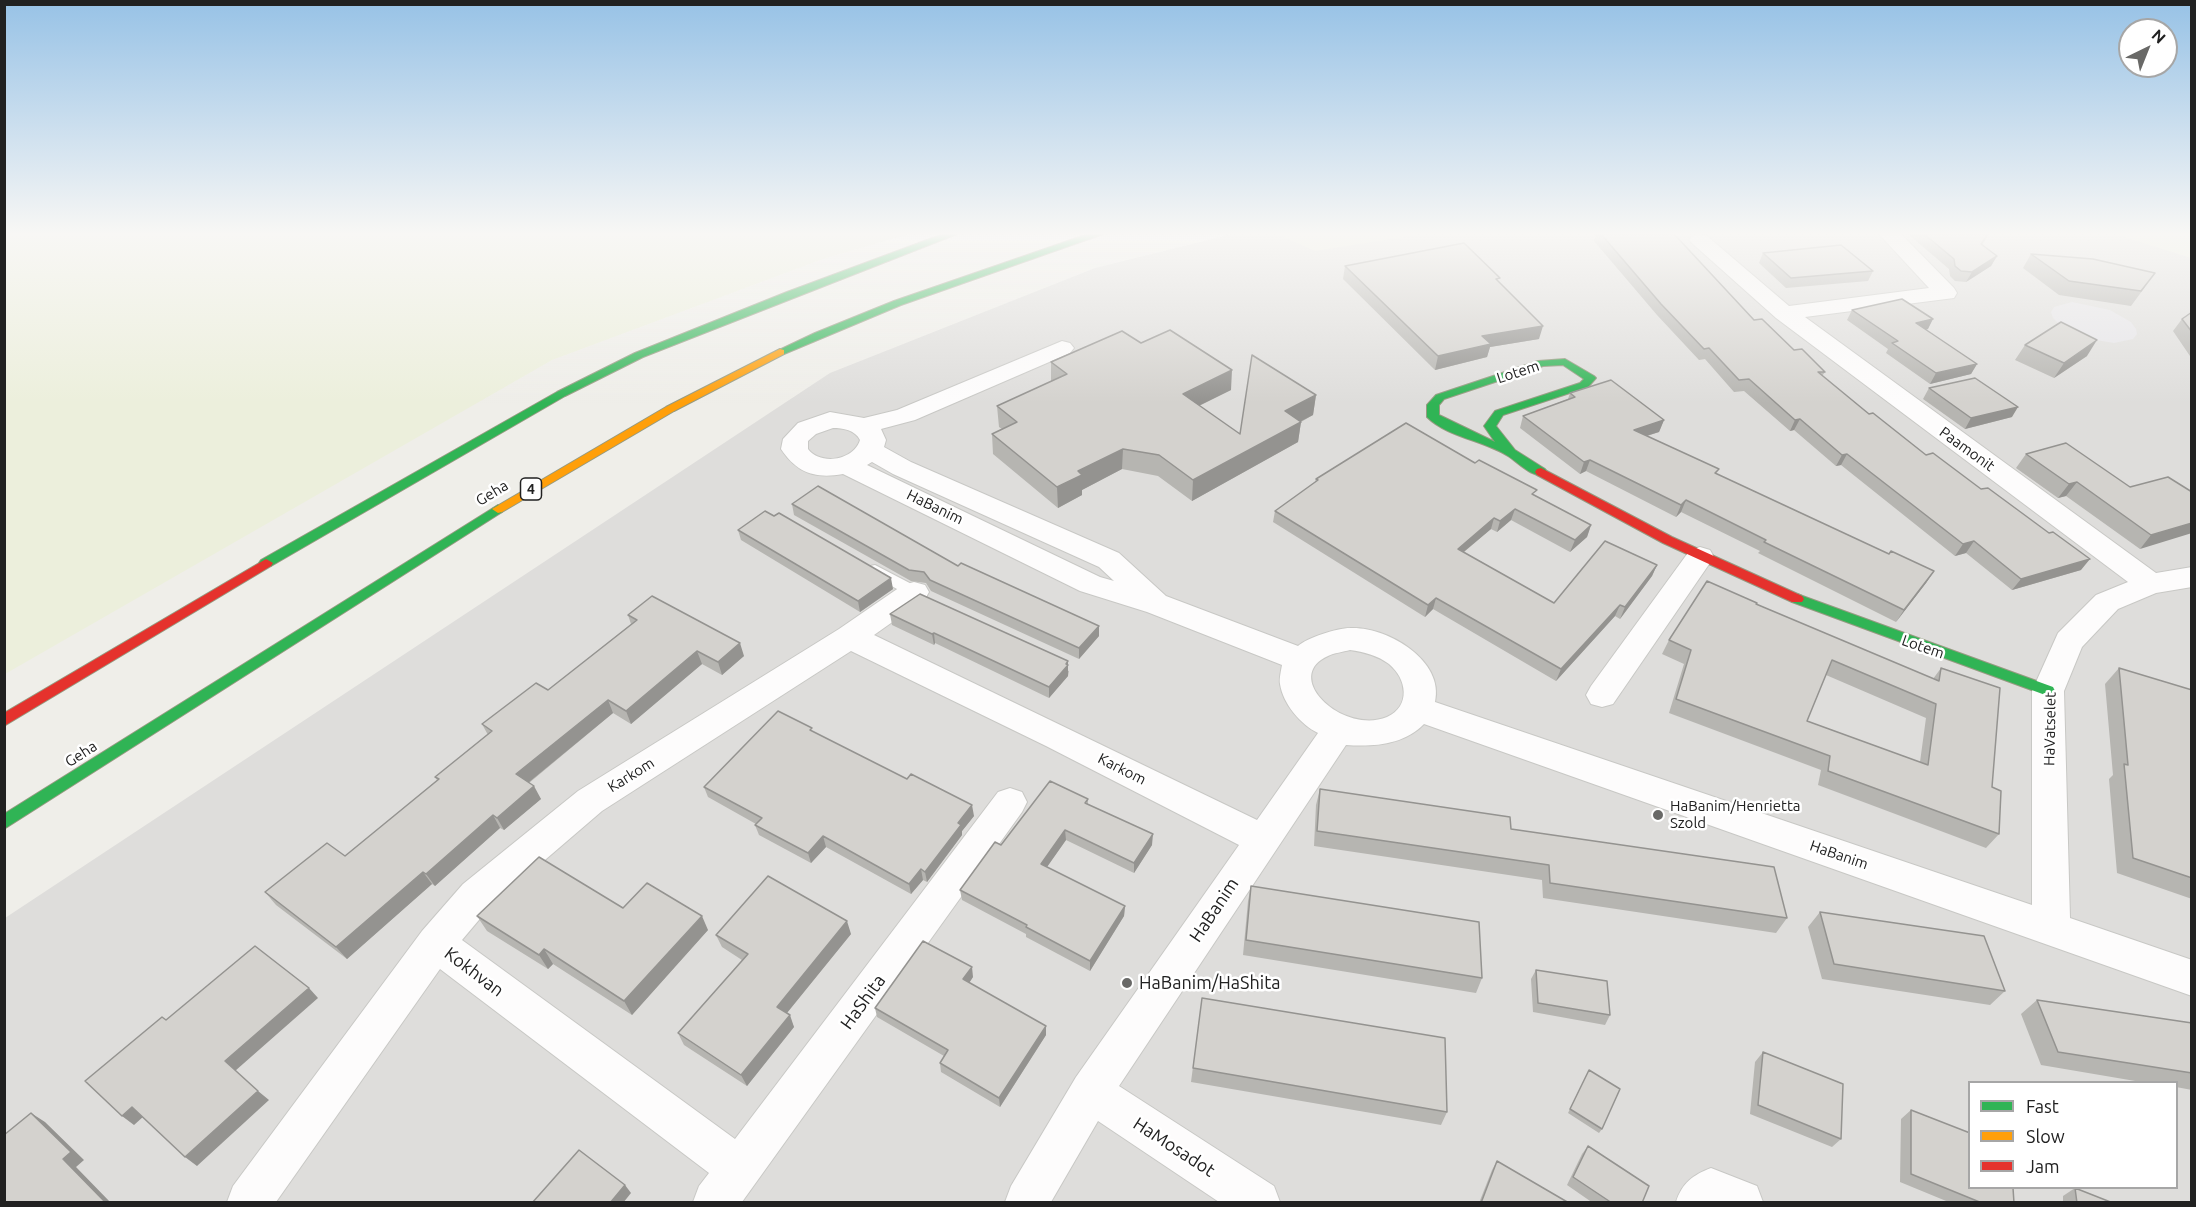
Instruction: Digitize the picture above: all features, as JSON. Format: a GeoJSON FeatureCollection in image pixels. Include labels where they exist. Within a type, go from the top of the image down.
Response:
{"type":"FeatureCollection","features":[{"type":"Feature","properties":{"kind":"main road"},"geometry":{"type":"LineString","coordinates":[[4,720],[294,546],[561,394],[639,355],[801,290]]}},
{"type":"Feature","properties":{"kind":"main road","name":"Geha"},"geometry":{"type":"LineString","coordinates":[[4,823],[483,518],[638,427],[775,355],[879,308],[927,290]]}},
{"type":"Feature","properties":{"kind":"main road","name":"Lotem"},"geometry":{"type":"LineString","coordinates":[[1515,454],[1481,441],[1433,417],[1433,405],[1440,397],[1542,363],[1565,362],[1590,378],[1584,385],[1499,413],[1490,426],[1501,445],[1515,454],[1554,480],[1621,518],[1700,557],[1875,631],[2048,691]]}},
{"type":"Feature","properties":{"kind":"street","name":"Paamonit"},"geometry":{"type":"LineString","coordinates":[[1758,290],[1784,313],[2151,584]]}},
{"type":"Feature","properties":{"kind":"street"},"geometry":{"type":"LineString","coordinates":[[1784,313],[1946,293],[1943,290]]}},
{"type":"Feature","properties":{"kind":"street"},"geometry":{"type":"LineString","coordinates":[[867,438],[843,420],[817,423],[798,435],[794,443],[794,451],[798,459],[807,464],[832,467],[846,465],[864,455],[867,438],[906,415],[1062,348]]}},
{"type":"Feature","properties":{"kind":"street","name":"HaBanim"},"geometry":{"type":"LineString","coordinates":[[867,438],[902,468],[1110,560],[1158,604]]}},
{"type":"Feature","properties":{"kind":"street","name":"HaBanim"},"geometry":{"type":"LineString","coordinates":[[846,465],[1090,584],[1158,604],[1301,660]]}},
{"type":"Feature","properties":{"kind":"street"},"geometry":{"type":"LineString","coordinates":[[1602,695],[1700,557]]}},
{"type":"Feature","properties":{"kind":"street","name":"HaVatselet"},"geometry":{"type":"LineString","coordinates":[[2051,929],[2048,691],[2069,641],[2107,602],[2151,584],[2192,577]]}},
{"type":"Feature","properties":{"kind":"street","name":"Karkom"},"geometry":{"type":"LineString","coordinates":[[436,944],[476,896],[590,801],[850,638],[924,597]]}},
{"type":"Feature","properties":{"kind":"street","name":"Karkom"},"geometry":{"type":"LineString","coordinates":[[850,638],[1058,737],[1263,840]]}},
{"type":"Feature","properties":{"kind":"street"},"geometry":{"type":"LineString","coordinates":[[1350,639],[1371,642],[1391,650],[1407,662],[1418,677],[1422,693],[1418,709],[1409,721],[1395,729],[1378,734],[1359,734],[1340,729],[1320,720],[1305,706],[1296,690],[1295,674],[1301,660],[1313,649],[1330,642],[1350,639]]}},
{"type":"Feature","properties":{"kind":"street","name":"HaBanim"},"geometry":{"type":"LineString","coordinates":[[1418,709],[2192,978]]}},
{"type":"Feature","properties":{"kind":"street","name":"HaBanim"},"geometry":{"type":"LineString","coordinates":[[1027,1203],[1091,1092],[1340,729]]}},
{"type":"Feature","properties":{"kind":"street","name":"HaShita"},"geometry":{"type":"LineString","coordinates":[[715,1203],[1010,802]]}},
{"type":"Feature","properties":{"kind":"street","name":"Kokhvan"},"geometry":{"type":"LineString","coordinates":[[249,1203],[436,944],[740,1169]]}},
{"type":"Feature","properties":{"kind":"street","name":"HaMosadot"},"geometry":{"type":"LineString","coordinates":[[1091,1092],[1258,1203]]}},
{"type":"Feature","properties":{"kind":"lane","name":"Karkom"},"geometry":{"type":"LineString","coordinates":[[865,564],[924,597]]}},
{"type":"Feature","properties":{"kind":"shaded area"},"geometry":{"type":"Polygon","coordinates":[[[1039,290],[2191,290],[2191,1202],[5,1202],[5,918],[830,373],[1039,290]]]}},
{"type":"Feature","properties":{"kind":"shaded area"},"geometry":{"type":"Polygon","coordinates":[[[2072,302],[2110,310],[2131,322],[2137,334],[2133,339],[2114,343],[2084,338],[2060,325],[2051,312],[2054,307],[2072,302]]]}},
{"type":"Feature","properties":{"kind":"green space"},"geometry":{"type":"Polygon","coordinates":[[[5,290],[739,290],[552,360],[5,674],[5,290]]]}},
{"type":"Feature","properties":{"kind":"building"},"geometry":{"type":"Polygon","coordinates":[[[1370,290],[1507,290],[1543,326],[1482,336],[1491,344],[1438,356],[1370,290]]]}},
{"type":"Feature","properties":{"kind":"building"},"geometry":{"type":"Polygon","coordinates":[[[1649,290],[1726,290],[1754,320],[1762,319],[1794,350],[1802,349],[1825,372],[1818,372],[1869,414],[1873,413],[1926,455],[1933,453],[1981,489],[1988,488],[2049,533],[2053,532],[2090,559],[2021,579],[1974,541],[1963,544],[1847,454],[1842,455],[1800,419],[1795,420],[1749,379],[1739,380],[1709,348],[1704,349],[1649,290]]]}},
{"type":"Feature","properties":{"kind":"building"},"geometry":{"type":"Polygon","coordinates":[[[1902,299],[1933,319],[1916,323],[1977,364],[1936,373],[1892,343],[1898,341],[1852,310],[1902,299]]]}},
{"type":"Feature","properties":{"kind":"building"},"geometry":{"type":"Polygon","coordinates":[[[2192,312],[2192,332],[2182,319],[2192,312]]]}},
{"type":"Feature","properties":{"kind":"building"},"geometry":{"type":"Polygon","coordinates":[[[2061,322],[2097,340],[2064,363],[2025,345],[2061,322]]]}},
{"type":"Feature","properties":{"kind":"building"},"geometry":{"type":"Polygon","coordinates":[[[1170,330],[1232,370],[1183,394],[1240,434],[1252,355],[1316,395],[1285,411],[1301,422],[1193,480],[1159,455],[1123,449],[1078,471],[1082,475],[1057,487],[992,434],[1017,422],[997,406],[1067,374],[1051,362],[1122,331],[1141,343],[1170,330]]]}},
{"type":"Feature","properties":{"kind":"building"},"geometry":{"type":"Polygon","coordinates":[[[1975,378],[2018,407],[1971,418],[1929,388],[1975,378]]]}},
{"type":"Feature","properties":{"kind":"building"},"geometry":{"type":"Polygon","coordinates":[[[1611,380],[1664,420],[1634,430],[1719,469],[1715,473],[1889,554],[1891,551],[1934,571],[1904,610],[1764,542],[1766,540],[1686,500],[1681,505],[1590,460],[1584,462],[1523,416],[1575,397],[1570,393],[1611,380]]]}},
{"type":"Feature","properties":{"kind":"building"},"geometry":{"type":"Polygon","coordinates":[[[1406,423],[1475,463],[1479,460],[1537,490],[1532,494],[1591,525],[1575,540],[1515,509],[1500,521],[1494,518],[1458,549],[1554,603],[1605,541],[1657,565],[1625,607],[1620,605],[1561,669],[1436,598],[1428,605],[1275,511],[1318,480],[1316,479],[1406,423]]]}},
{"type":"Feature","properties":{"kind":"building"},"geometry":{"type":"Polygon","coordinates":[[[2066,443],[2130,487],[2168,477],[2192,492],[2192,523],[2151,535],[2077,482],[2069,484],[2026,454],[2066,443]]]}},
{"type":"Feature","properties":{"kind":"building"},"geometry":{"type":"Polygon","coordinates":[[[818,486],[958,566],[961,563],[1099,626],[1079,648],[930,580],[924,572],[909,570],[792,504],[818,486]]]}},
{"type":"Feature","properties":{"kind":"building"},"geometry":{"type":"Polygon","coordinates":[[[765,511],[774,516],[779,513],[891,578],[858,601],[738,530],[765,511]]]}},
{"type":"Feature","properties":{"kind":"building"},"geometry":{"type":"Polygon","coordinates":[[[1707,581],[1939,681],[1941,668],[2000,688],[1992,787],[2001,791],[1999,834],[1828,771],[1830,756],[1676,699],[1691,650],[1669,640],[1707,581]],[[1832,660],[1807,721],[1928,765],[1936,704],[1832,660]]]}},
{"type":"Feature","properties":{"kind":"building"},"geometry":{"type":"Polygon","coordinates":[[[920,594],[1068,661],[1066,664],[1068,665],[1049,687],[890,614],[920,594]]]}},
{"type":"Feature","properties":{"kind":"building"},"geometry":{"type":"Polygon","coordinates":[[[652,596],[740,643],[718,662],[697,651],[626,711],[608,700],[516,774],[534,786],[497,818],[493,815],[426,874],[423,872],[336,947],[265,892],[327,843],[345,856],[439,779],[435,777],[492,731],[482,724],[536,683],[548,690],[637,620],[628,615],[652,596]]]}},
{"type":"Feature","properties":{"kind":"building"},"geometry":{"type":"Polygon","coordinates":[[[2119,668],[2192,690],[2192,878],[2133,858],[2124,764],[2128,765],[2119,668]]]}},
{"type":"Feature","properties":{"kind":"building"},"geometry":{"type":"Polygon","coordinates":[[[778,711],[812,728],[810,730],[907,779],[911,774],[972,805],[958,823],[961,825],[925,872],[921,869],[909,884],[823,836],[808,853],[755,825],[762,818],[704,787],[778,711]]]}},
{"type":"Feature","properties":{"kind":"building"},"geometry":{"type":"Polygon","coordinates":[[[1050,781],[1088,799],[1085,803],[1153,834],[1134,863],[1065,830],[1041,864],[1125,906],[1090,961],[960,890],[995,842],[1001,845],[1050,781]]]}},
{"type":"Feature","properties":{"kind":"building"},"geometry":{"type":"Polygon","coordinates":[[[1320,789],[1510,817],[1511,829],[1774,867],[1787,918],[1550,883],[1549,865],[1317,831],[1320,789]]]}},
{"type":"Feature","properties":{"kind":"building"},"geometry":{"type":"Polygon","coordinates":[[[539,857],[623,908],[647,883],[702,916],[624,1001],[544,949],[539,955],[477,916],[539,857]]]}},
{"type":"Feature","properties":{"kind":"building"},"geometry":{"type":"Polygon","coordinates":[[[768,876],[847,921],[777,1007],[790,1015],[741,1075],[678,1033],[748,954],[716,935],[768,876]]]}},
{"type":"Feature","properties":{"kind":"building"},"geometry":{"type":"Polygon","coordinates":[[[1251,886],[1479,922],[1482,978],[1246,940],[1251,886]]]}},
{"type":"Feature","properties":{"kind":"building"},"geometry":{"type":"Polygon","coordinates":[[[1820,912],[1984,936],[2005,991],[1834,964],[1820,912]]]}},
{"type":"Feature","properties":{"kind":"building"},"geometry":{"type":"Polygon","coordinates":[[[923,941],[972,967],[963,979],[1046,1026],[999,1098],[940,1063],[948,1050],[875,1008],[923,941]]]}},
{"type":"Feature","properties":{"kind":"building"},"geometry":{"type":"Polygon","coordinates":[[[255,946],[309,988],[225,1061],[258,1091],[185,1157],[132,1107],[122,1116],[85,1081],[162,1017],[166,1020],[255,946]]]}},
{"type":"Feature","properties":{"kind":"building"},"geometry":{"type":"Polygon","coordinates":[[[1536,970],[1607,981],[1610,1015],[1538,1003],[1536,970]]]}},
{"type":"Feature","properties":{"kind":"building"},"geometry":{"type":"Polygon","coordinates":[[[1202,998],[1445,1038],[1447,1112],[1193,1068],[1202,998]]]}},
{"type":"Feature","properties":{"kind":"building"},"geometry":{"type":"Polygon","coordinates":[[[2037,1000],[2192,1023],[2192,1073],[2058,1052],[2037,1000]]]}},
{"type":"Feature","properties":{"kind":"building"},"geometry":{"type":"Polygon","coordinates":[[[1763,1052],[1843,1084],[1841,1139],[1758,1105],[1763,1052]]]}},
{"type":"Feature","properties":{"kind":"building"},"geometry":{"type":"Polygon","coordinates":[[[1589,1070],[1620,1089],[1602,1129],[1570,1109],[1589,1070]]]}},
{"type":"Feature","properties":{"kind":"building"},"geometry":{"type":"Polygon","coordinates":[[[1911,1110],[1968,1132],[1968,1189],[2013,1189],[2014,1203],[1982,1203],[1911,1174],[1911,1110]]]}},
{"type":"Feature","properties":{"kind":"building"},"geometry":{"type":"Polygon","coordinates":[[[31,1113],[71,1152],[63,1159],[106,1203],[4,1203],[4,1135],[31,1113]]]}},
{"type":"Feature","properties":{"kind":"building"},"geometry":{"type":"Polygon","coordinates":[[[1588,1146],[1649,1186],[1642,1203],[1612,1203],[1573,1177],[1588,1146]]]}},
{"type":"Feature","properties":{"kind":"building"},"geometry":{"type":"Polygon","coordinates":[[[579,1150],[625,1185],[610,1203],[532,1203],[579,1150]]]}},
{"type":"Feature","properties":{"kind":"building"},"geometry":{"type":"Polygon","coordinates":[[[1497,1161],[1569,1203],[1481,1203],[1497,1161]]]}},
{"type":"Feature","properties":{"kind":"building"},"geometry":{"type":"Polygon","coordinates":[[[2075,1189],[2113,1203],[2077,1203],[2075,1189]]]}},
{"type":"Feature","properties":{"kind":"traffic: fast"},"geometry":{"type":"LineString","coordinates":[[266,563],[561,394],[639,355],[801,290]]}},
{"type":"Feature","properties":{"kind":"traffic: fast"},"geometry":{"type":"LineString","coordinates":[[780,352],[931,290]]}},
{"type":"Feature","properties":{"kind":"traffic: fast"},"geometry":{"type":"LineString","coordinates":[[1515,454],[1481,441],[1433,417],[1433,405],[1440,397],[1542,363],[1565,362],[1590,378],[1584,385],[1499,413],[1490,426],[1506,448],[1512,453],[1525,462],[1541,472]]}},
{"type":"Feature","properties":{"kind":"traffic: fast"},"geometry":{"type":"LineString","coordinates":[[4,823],[498,509]]}},
{"type":"Feature","properties":{"kind":"traffic: fast"},"geometry":{"type":"LineString","coordinates":[[1797,599],[2048,691]]}},
{"type":"Feature","properties":{"kind":"traffic: slow"},"geometry":{"type":"LineString","coordinates":[[498,509],[670,409],[780,352]]}},
{"type":"Feature","properties":{"kind":"traffic: jam"},"geometry":{"type":"LineString","coordinates":[[1541,472],[1667,540],[1797,599]]}},
{"type":"Feature","properties":{"kind":"traffic: jam"},"geometry":{"type":"LineString","coordinates":[[4,720],[266,563]]}},
{"type":"Feature","properties":{"kind":"place","name":"HaBanim/Henrietta Szold"},"geometry":{"type":"Point","coordinates":[1658,815]}},
{"type":"Feature","properties":{"kind":"place","name":"HaBanim/HaShita"},"geometry":{"type":"Point","coordinates":[1127,983]}}]}
